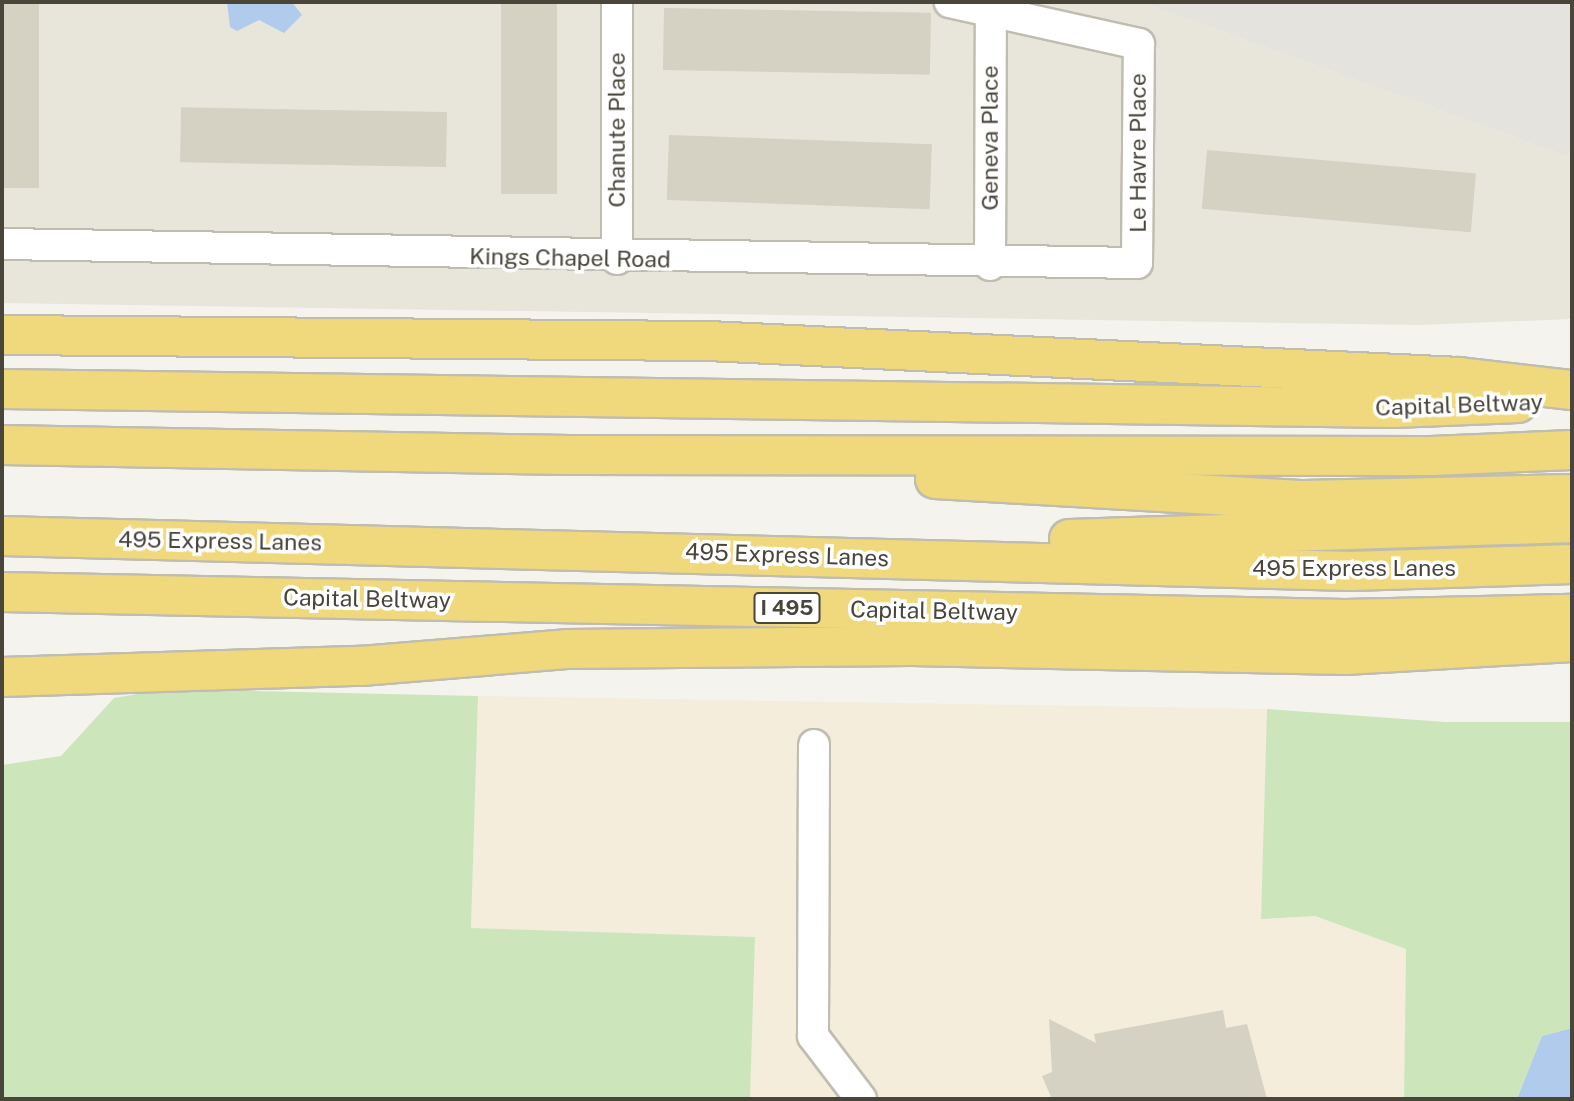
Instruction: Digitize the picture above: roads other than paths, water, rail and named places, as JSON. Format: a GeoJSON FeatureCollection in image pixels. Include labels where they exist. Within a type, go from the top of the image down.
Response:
{"type":"FeatureCollection","features":[{"type":"Feature","properties":{"kind":"highway"},"geometry":{"type":"LineString","coordinates":[[2,335],[708,341],[1459,377],[1572,390]]}},
{"type":"Feature","properties":{"kind":"highway","name":"Capital Beltway"},"geometry":{"type":"LineString","coordinates":[[2,389],[1393,408],[1572,401]]}},
{"type":"Feature","properties":{"kind":"highway"},"geometry":{"type":"LineString","coordinates":[[2,445],[570,455],[1430,456],[1572,450]]}},
{"type":"Feature","properties":{"kind":"highway"},"geometry":{"type":"LineString","coordinates":[[570,455],[1290,499],[1572,494]]}},
{"type":"Feature","properties":{"kind":"highway"},"geometry":{"type":"LineString","coordinates":[[682,552],[1572,523]]}},
{"type":"Feature","properties":{"kind":"highway","name":"495 Express Lanes"},"geometry":{"type":"LineString","coordinates":[[2,536],[1351,570],[1572,564]]}},
{"type":"Feature","properties":{"kind":"highway","name":"Capital Beltway"},"geometry":{"type":"LineString","coordinates":[[2,592],[1345,619],[1572,614]]}},
{"type":"Feature","properties":{"kind":"highway"},"geometry":{"type":"LineString","coordinates":[[2,677],[361,666],[566,649],[912,646],[1345,656],[1572,642]]}},
{"type":"Feature","properties":{"kind":"street","name":"Chanute Place"},"geometry":{"type":"LineString","coordinates":[[617,2],[617,259]]}},
{"type":"Feature","properties":{"kind":"street"},"geometry":{"type":"LineString","coordinates":[[950,2],[991,11]]}},
{"type":"Feature","properties":{"kind":"street","name":"Le Havre Place"},"geometry":{"type":"LineString","coordinates":[[991,11],[1139,44],[1138,263]]}},
{"type":"Feature","properties":{"kind":"street","name":"Geneva Place"},"geometry":{"type":"LineString","coordinates":[[990,265],[991,11]]}},
{"type":"Feature","properties":{"kind":"street","name":"Kings Chapel Road"},"geometry":{"type":"LineString","coordinates":[[2,244],[617,259],[990,265],[1138,263]]}},
{"type":"Feature","properties":{"kind":"street"},"geometry":{"type":"LineString","coordinates":[[814,744],[813,1037],[861,1099]]}},
{"type":"Feature","properties":{"kind":"water"},"geometry":{"type":"Polygon","coordinates":[[[227,2],[292,2],[302,15],[284,33],[259,20],[237,31],[230,27],[227,2]]]}},
{"type":"Feature","properties":{"kind":"water"},"geometry":{"type":"Polygon","coordinates":[[[1572,1028],[1572,1099],[1517,1099],[1542,1036],[1572,1028]]]}}]}
